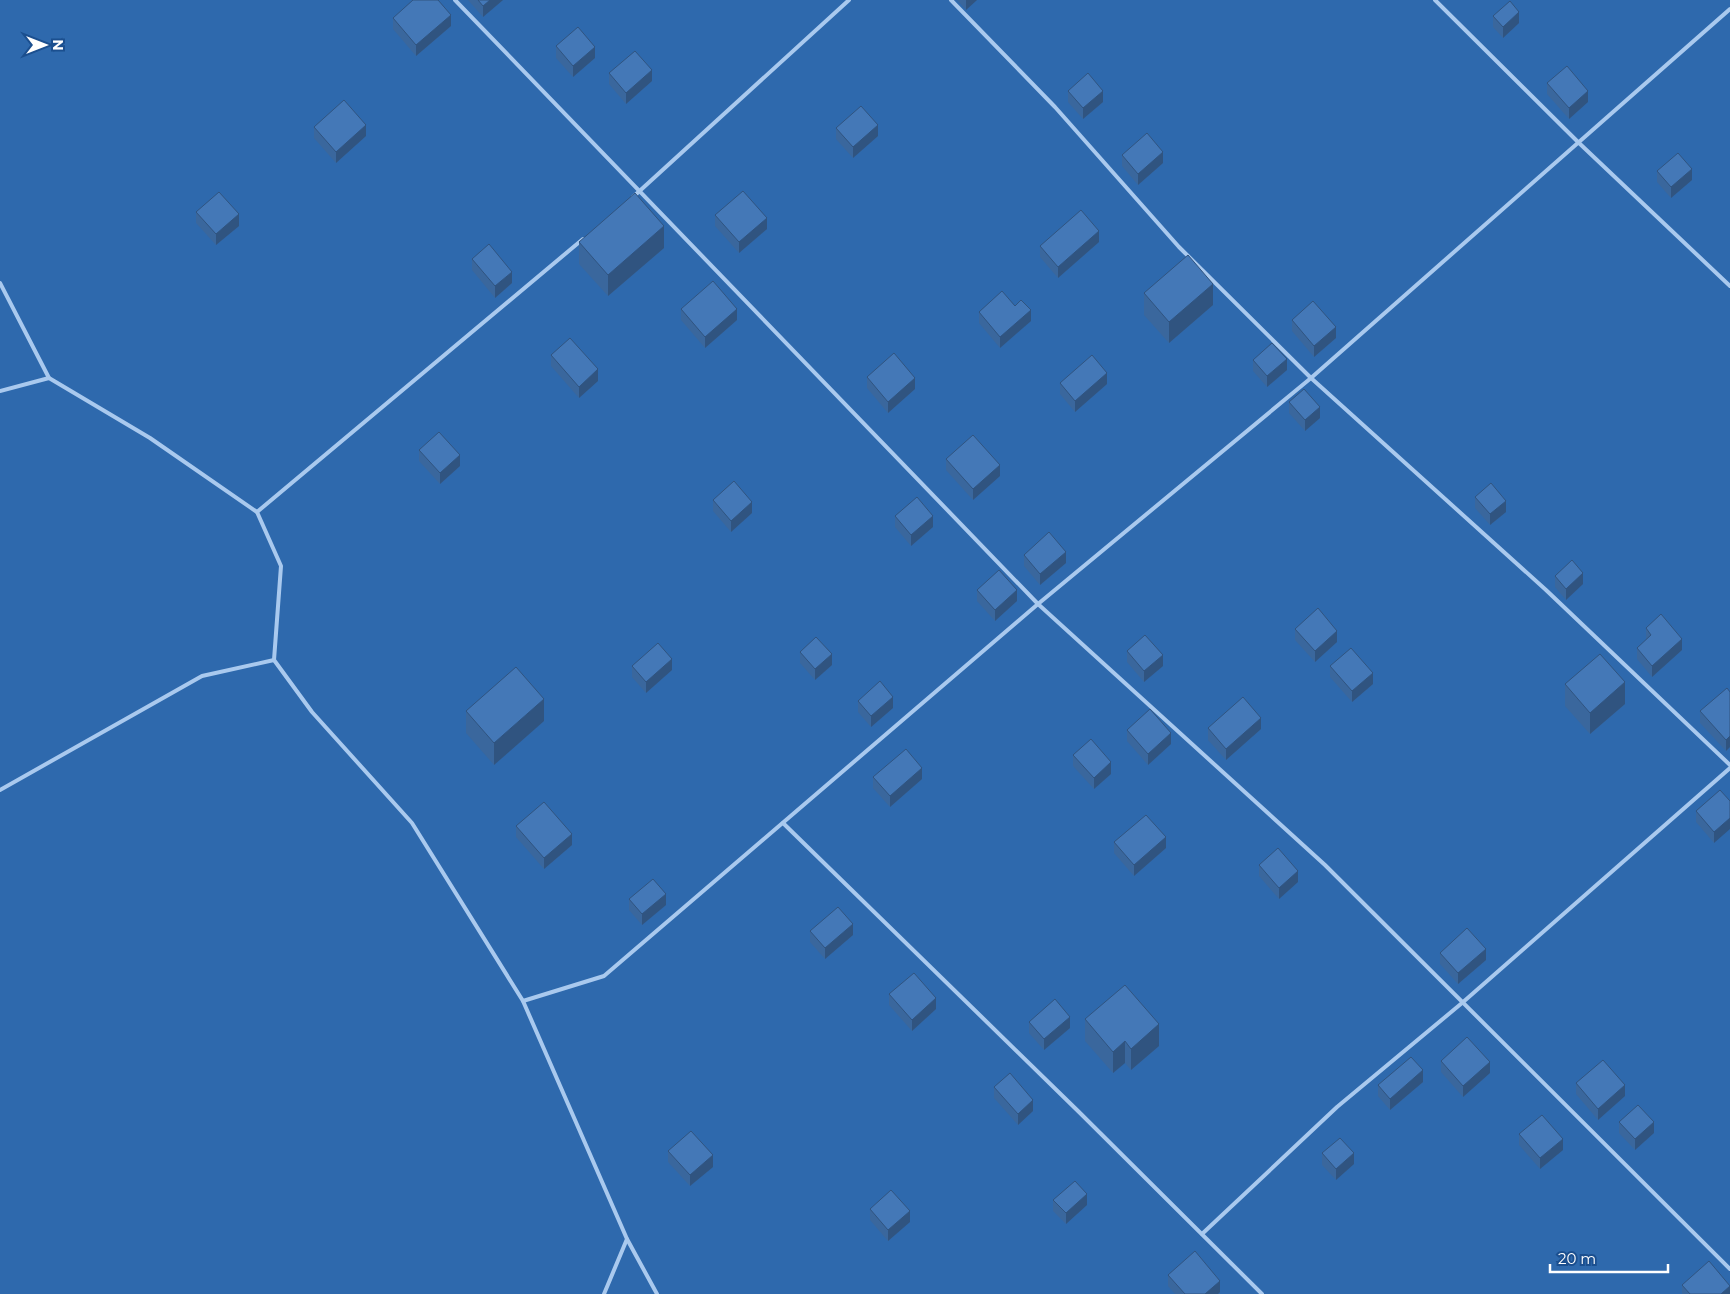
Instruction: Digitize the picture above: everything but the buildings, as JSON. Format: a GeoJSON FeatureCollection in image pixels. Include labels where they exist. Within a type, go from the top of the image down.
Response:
{"type":"FeatureCollection","features":[{"type":"Feature","properties":{"kind":"lane"},"geometry":{"type":"LineString","coordinates":[[455,0],[1038,604],[1325,865],[1730,1269]]}},
{"type":"Feature","properties":{"kind":"lane"},"geometry":{"type":"LineString","coordinates":[[632,198],[849,0]]}},
{"type":"Feature","properties":{"kind":"lane"},"geometry":{"type":"LineString","coordinates":[[951,0],[1055,107],[1180,247],[1312,378],[1546,590],[1730,766],[1462,1003],[1338,1107],[1202,1234]]}},
{"type":"Feature","properties":{"kind":"lane"},"geometry":{"type":"LineString","coordinates":[[1435,0],[1579,143],[1730,286]]}},
{"type":"Feature","properties":{"kind":"lane"},"geometry":{"type":"LineString","coordinates":[[523,1001],[604,976],[1038,604],[1312,378],[1730,10]]}},
{"type":"Feature","properties":{"kind":"lane"},"geometry":{"type":"LineString","coordinates":[[258,512],[586,237]]}},
{"type":"Feature","properties":{"kind":"lane"},"geometry":{"type":"LineString","coordinates":[[0,283],[49,378],[150,438],[258,512],[281,566],[274,660],[312,712],[412,823],[523,1001],[628,1239],[657,1294]]}},
{"type":"Feature","properties":{"kind":"lane"},"geometry":{"type":"LineString","coordinates":[[0,391],[49,378]]}},
{"type":"Feature","properties":{"kind":"lane"},"geometry":{"type":"LineString","coordinates":[[0,790],[202,676],[274,660]]}},
{"type":"Feature","properties":{"kind":"lane"},"geometry":{"type":"LineString","coordinates":[[784,823],[1262,1294]]}},
{"type":"Feature","properties":{"kind":"lane"},"geometry":{"type":"LineString","coordinates":[[604,1294],[628,1239]]}},
{"type":"Feature","properties":{"kind":"shaded area"},"geometry":{"type":"Polygon","coordinates":[[[0,0],[1730,0],[1730,1294],[0,1294],[0,0]]]}}]}
